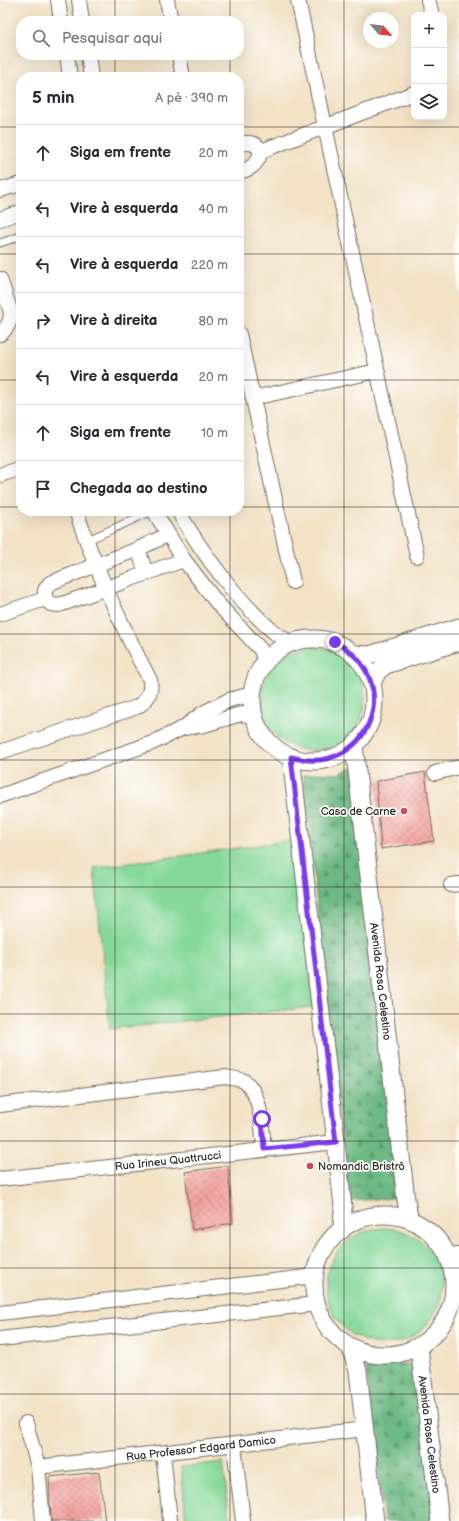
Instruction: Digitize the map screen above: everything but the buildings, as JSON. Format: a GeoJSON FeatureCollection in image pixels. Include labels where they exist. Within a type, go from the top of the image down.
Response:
{"type":"FeatureCollection","features":[{"type":"Feature","properties":{"kind":"street"},"geometry":{"type":"LineString","coordinates":[[58,0],[60,16]]}},
{"type":"Feature","properties":{"kind":"street"},"geometry":{"type":"LineString","coordinates":[[79,0],[81,16]]}},
{"type":"Feature","properties":{"kind":"street"},"geometry":{"type":"LineString","coordinates":[[167,0],[170,16]]}},
{"type":"Feature","properties":{"kind":"street"},"geometry":{"type":"LineString","coordinates":[[298,0],[417,556]]}},
{"type":"Feature","properties":{"kind":"street"},"geometry":{"type":"LineString","coordinates":[[428,0],[431,12]]}},
{"type":"Feature","properties":{"kind":"street"},"geometry":{"type":"LineString","coordinates":[[68,60],[69,72]]}},
{"type":"Feature","properties":{"kind":"street"},"geometry":{"type":"LineString","coordinates":[[89,60],[90,72]]}},
{"type":"Feature","properties":{"kind":"street"},"geometry":{"type":"LineString","coordinates":[[180,60],[182,72]]}},
{"type":"Feature","properties":{"kind":"street"},"geometry":{"type":"LineString","coordinates":[[261,151],[411,94]]}},
{"type":"Feature","properties":{"kind":"street"},"geometry":{"type":"LineString","coordinates":[[244,143],[253,143],[261,151]]}},
{"type":"Feature","properties":{"kind":"street"},"geometry":{"type":"LineString","coordinates":[[244,171],[254,165],[260,156],[261,151]]}},
{"type":"Feature","properties":{"kind":"street"},"geometry":{"type":"LineString","coordinates":[[0,190],[16,185]]}},
{"type":"Feature","properties":{"kind":"street"},"geometry":{"type":"LineString","coordinates":[[0,219],[16,214]]}},
{"type":"Feature","properties":{"kind":"street"},"geometry":{"type":"LineString","coordinates":[[0,279],[11,316],[6,328],[0,334]]}},
{"type":"Feature","properties":{"kind":"street"},"geometry":{"type":"LineString","coordinates":[[244,357],[293,582]]}},
{"type":"Feature","properties":{"kind":"street"},"geometry":{"type":"LineString","coordinates":[[253,398],[378,371]]}},
{"type":"Feature","properties":{"kind":"street"},"geometry":{"type":"LineString","coordinates":[[0,475],[16,470]]}},
{"type":"Feature","properties":{"kind":"street"},"geometry":{"type":"LineString","coordinates":[[0,752],[137,706],[145,701],[148,696],[150,680],[132,646],[106,590],[78,516]]}},
{"type":"Feature","properties":{"kind":"street"},"geometry":{"type":"LineString","coordinates":[[156,516],[184,560],[218,604],[261,650],[264,663]]}},
{"type":"Feature","properties":{"kind":"street"},"geometry":{"type":"LineString","coordinates":[[181,516],[199,545],[234,591],[276,634],[291,642]]}},
{"type":"Feature","properties":{"kind":"street"},"geometry":{"type":"LineString","coordinates":[[45,599],[45,590],[50,583],[138,549],[167,535]]}},
{"type":"Feature","properties":{"kind":"street"},"geometry":{"type":"LineString","coordinates":[[138,549],[146,573]]}},
{"type":"Feature","properties":{"kind":"street"},"geometry":{"type":"LineString","coordinates":[[45,599],[51,604],[59,605],[106,590],[146,573],[184,560]]}},
{"type":"Feature","properties":{"kind":"street"},"geometry":{"type":"LineString","coordinates":[[0,614],[45,599]]}},
{"type":"Feature","properties":{"kind":"street"},"geometry":{"type":"LineString","coordinates":[[354,654],[369,656],[459,627]]}},
{"type":"Feature","properties":{"kind":"street"},"geometry":{"type":"LineString","coordinates":[[313,638],[335,642],[354,654],[362,662],[372,683],[374,705],[372,716],[367,727],[354,745],[335,756],[324,760],[302,760],[281,752],[268,741],[258,727],[254,716],[252,694],[259,672],[264,663],[272,654],[291,642],[313,638]]}},
{"type":"Feature","properties":{"kind":"street"},"geometry":{"type":"LineString","coordinates":[[372,683],[378,671],[386,665],[459,642]]}},
{"type":"Feature","properties":{"kind":"street"},"geometry":{"type":"LineString","coordinates":[[0,796],[152,743],[183,728],[203,712],[229,700],[252,694]]}},
{"type":"Feature","properties":{"kind":"street"},"geometry":{"type":"LineString","coordinates":[[183,728],[204,725],[241,714],[254,716]]}},
{"type":"Feature","properties":{"kind":"street","name":"Avenida Rosa Celestino"},"geometry":{"type":"LineString","coordinates":[[354,745],[409,1217]]}},
{"type":"Feature","properties":{"kind":"street"},"geometry":{"type":"LineString","coordinates":[[291,757],[336,1142],[343,1207],[342,1230]]}},
{"type":"Feature","properties":{"kind":"street"},"geometry":{"type":"LineString","coordinates":[[435,773],[459,767]]}},
{"type":"Feature","properties":{"kind":"street"},"geometry":{"type":"LineString","coordinates":[[0,1105],[225,1077],[244,1081],[256,1095],[262,1119],[264,1149]]}},
{"type":"Feature","properties":{"kind":"street","name":"Rua Irineu Quattrucci"},"geometry":{"type":"LineString","coordinates":[[0,1179],[336,1142]]}},
{"type":"Feature","properties":{"kind":"street"},"geometry":{"type":"LineString","coordinates":[[394,1214],[409,1217],[435,1235],[454,1255],[455,1279],[457,1284],[452,1305],[438,1331],[419,1347],[396,1355],[375,1356],[351,1349],[327,1328],[316,1304],[314,1276],[323,1248],[348,1224],[371,1215],[394,1214]]}},
{"type":"Feature","properties":{"kind":"street"},"geometry":{"type":"LineString","coordinates":[[0,1313],[314,1276]]}},
{"type":"Feature","properties":{"kind":"street"},"geometry":{"type":"LineString","coordinates":[[0,1339],[316,1304]]}},
{"type":"Feature","properties":{"kind":"street","name":"Avenida Rosa Celestino"},"geometry":{"type":"LineString","coordinates":[[419,1347],[440,1521]]}},
{"type":"Feature","properties":{"kind":"street"},"geometry":{"type":"LineString","coordinates":[[351,1349],[358,1371],[375,1521]]}},
{"type":"Feature","properties":{"kind":"street"},"geometry":{"type":"LineString","coordinates":[[26,1423],[38,1467],[43,1521]]}},
{"type":"Feature","properties":{"kind":"street","name":"Rua Professor Edgard Damico"},"geometry":{"type":"LineString","coordinates":[[38,1467],[365,1430]]}},
{"type":"Feature","properties":{"kind":"street"},"geometry":{"type":"LineString","coordinates":[[234,1445],[243,1521]]}},
{"type":"Feature","properties":{"kind":"street"},"geometry":{"type":"LineString","coordinates":[[163,1453],[170,1521]]}},
{"type":"Feature","properties":{"kind":"lane"},"geometry":{"type":"LineString","coordinates":[[0,243],[16,238]]}},
{"type":"Feature","properties":{"kind":"lane"},"geometry":{"type":"LineString","coordinates":[[86,541],[142,516]]}},
{"type":"Feature","properties":{"kind":"green space"},"geometry":{"type":"Polygon","coordinates":[[[313,647],[333,651],[350,662],[361,679],[365,699],[361,719],[350,736],[333,747],[313,751],[293,747],[276,736],[265,719],[261,699],[265,679],[276,662],[293,651],[313,647]]]}},
{"type":"Feature","properties":{"kind":"green space"},"geometry":{"type":"Polygon","coordinates":[[[354,766],[397,1198],[349,1201],[303,775],[320,773],[338,774],[354,766]]]}},
{"type":"Feature","properties":{"kind":"green space"},"geometry":{"type":"Polygon","coordinates":[[[295,840],[313,1007],[110,1029],[94,868],[295,840]]]}},
{"type":"Feature","properties":{"kind":"green space"},"geometry":{"type":"Polygon","coordinates":[[[384,1228],[406,1232],[416,1237],[425,1245],[433,1254],[438,1264],[442,1286],[438,1308],[433,1318],[425,1327],[416,1335],[406,1340],[384,1344],[362,1340],[352,1335],[343,1327],[335,1318],[330,1308],[326,1286],[330,1264],[335,1254],[343,1245],[352,1237],[362,1232],[384,1228]]]}},
{"type":"Feature","properties":{"kind":"green space"},"geometry":{"type":"Polygon","coordinates":[[[365,1362],[415,1364],[435,1521],[384,1521],[365,1362]]]}},
{"type":"Feature","properties":{"kind":"green space"},"geometry":{"type":"Polygon","coordinates":[[[223,1462],[230,1521],[186,1521],[181,1467],[223,1462]]]}},
{"type":"Feature","properties":{"kind":"place","name":"Casa de Carne"},"geometry":{"type":"Point","coordinates":[404,811]}},
{"type":"Feature","properties":{"kind":"place","name":"Nomandic Bristrô"},"geometry":{"type":"Point","coordinates":[310,1166]}},
{"type":"Feature","properties":{"kind":"route"},"geometry":{"type":"LineString","coordinates":[[262,1119],[264,1149],[336,1142],[291,757],[302,760],[324,760],[345,752],[354,745],[361,736],[372,716],[374,694],[368,672],[362,662],[354,654],[335,642]]}}]}
